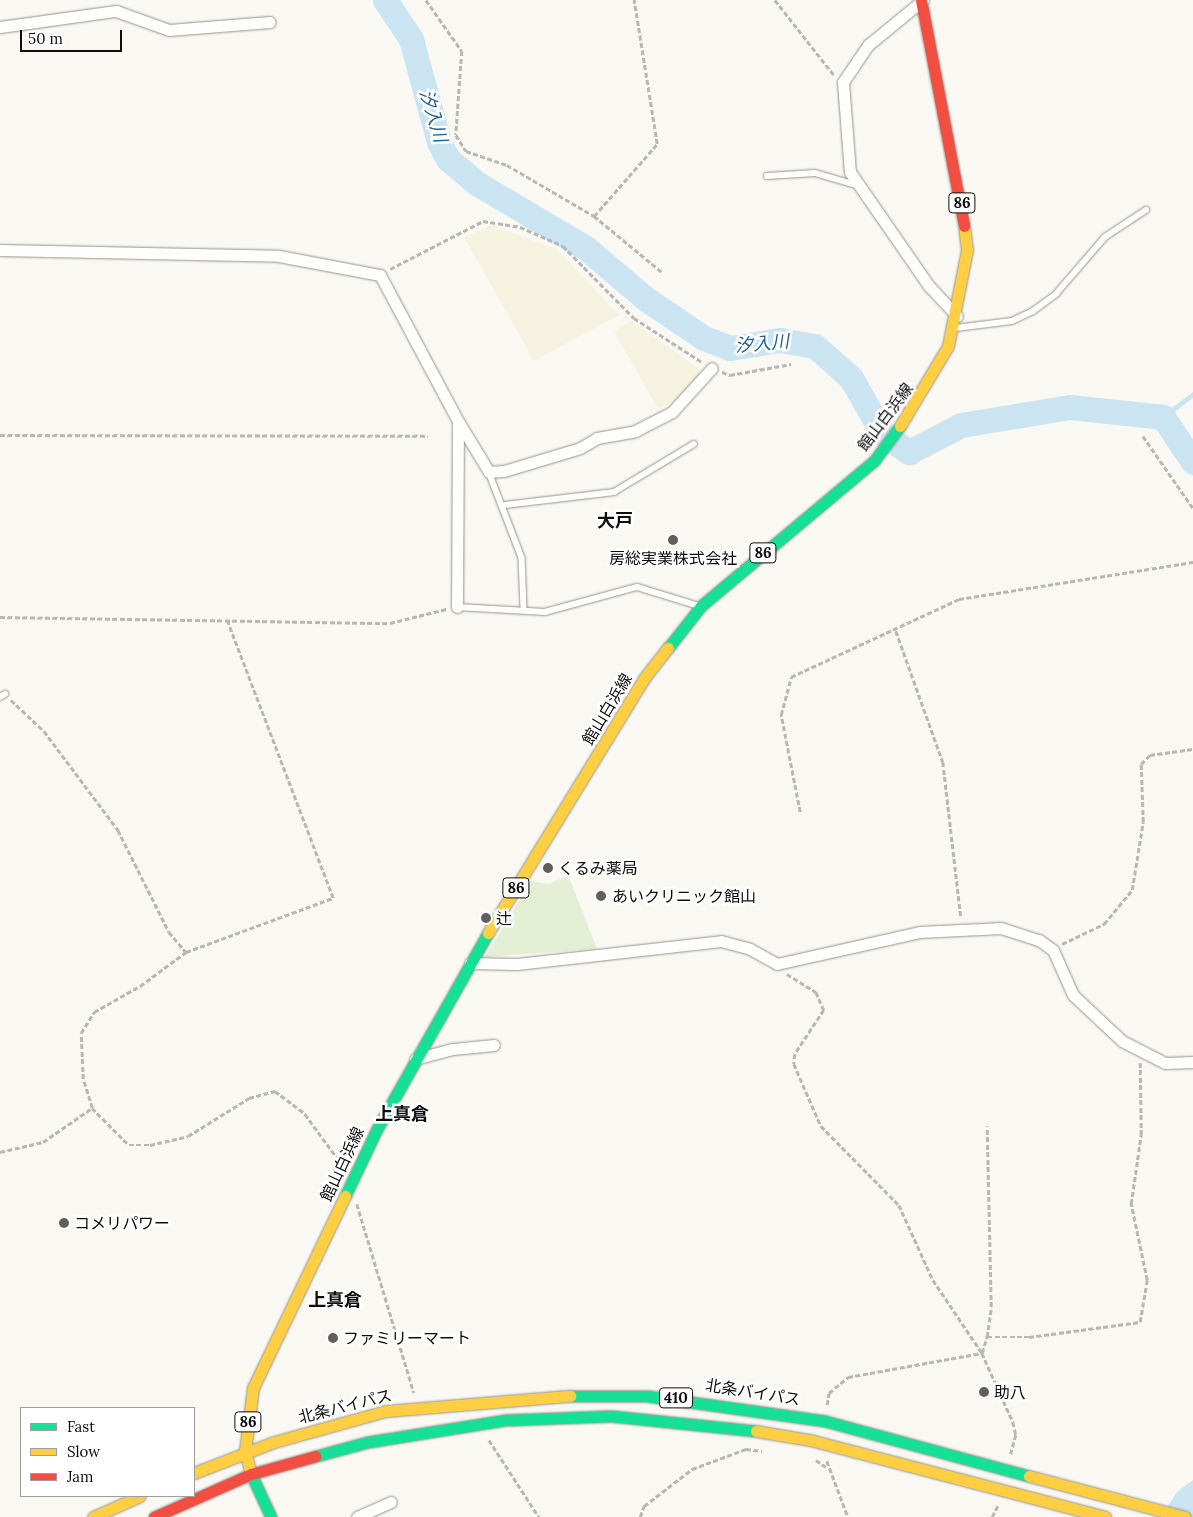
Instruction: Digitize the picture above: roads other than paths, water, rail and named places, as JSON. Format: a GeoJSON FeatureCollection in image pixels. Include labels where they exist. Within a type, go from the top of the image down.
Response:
{"type":"FeatureCollection","features":[{"type":"Feature","properties":{"kind":"main road","name":"館山白浜線"},"geometry":{"type":"LineString","coordinates":[[271,1517],[251,1474],[245,1451],[254,1388],[351,1182],[414,1060],[470,963],[645,677],[701,606],[874,460],[919,401],[954,328],[967,250],[961,195],[922,0]]}},
{"type":"Feature","properties":{"kind":"main road","name":"北条バイパス"},"geometry":{"type":"LineString","coordinates":[[195,1473],[245,1451],[356,1418],[418,1406],[539,1396],[629,1396],[687,1399],[825,1421],[1185,1517]]}},
{"type":"Feature","properties":{"kind":"main road","name":"410"},"geometry":{"type":"LineString","coordinates":[[154,1517],[251,1474],[368,1442],[480,1424],[544,1417],[656,1418],[755,1429],[828,1445],[1105,1517]]}},
{"type":"Feature","properties":{"kind":"main road"},"geometry":{"type":"LineString","coordinates":[[93,1517],[138,1497]]}},
{"type":"Feature","properties":{"kind":"street"},"geometry":{"type":"LineString","coordinates":[[922,0],[868,45],[843,82],[850,172],[857,185],[928,286],[957,316]]}},
{"type":"Feature","properties":{"kind":"street"},"geometry":{"type":"LineString","coordinates":[[0,27],[116,11],[169,30],[270,22]]}},
{"type":"Feature","properties":{"kind":"street"},"geometry":{"type":"LineString","coordinates":[[0,250],[278,256],[380,275],[458,421],[489,472],[580,448],[597,438],[635,431],[672,412],[712,368]]}},
{"type":"Feature","properties":{"kind":"street"},"geometry":{"type":"LineString","coordinates":[[457,608],[458,421]]}},
{"type":"Feature","properties":{"kind":"street"},"geometry":{"type":"LineString","coordinates":[[470,963],[517,964],[721,941],[750,949],[777,964],[882,938],[962,929],[1020,932],[1053,950],[1073,995],[1098,1022],[1140,1052],[1165,1063],[1193,1062]]}},
{"type":"Feature","properties":{"kind":"street"},"geometry":{"type":"LineString","coordinates":[[414,1060],[453,1049],[494,1045]]}},
{"type":"Feature","properties":{"kind":"street"},"geometry":{"type":"LineString","coordinates":[[357,1517],[391,1502]]}},
{"type":"Feature","properties":{"kind":"lane"},"geometry":{"type":"LineString","coordinates":[[767,176],[814,173],[857,185]]}},
{"type":"Feature","properties":{"kind":"lane"},"geometry":{"type":"LineString","coordinates":[[954,328],[1012,321],[1033,311],[1056,294],[1105,237],[1146,210]]}},
{"type":"Feature","properties":{"kind":"lane"},"geometry":{"type":"LineString","coordinates":[[505,506],[614,492],[694,444]]}},
{"type":"Feature","properties":{"kind":"lane"},"geometry":{"type":"LineString","coordinates":[[489,472],[505,506],[522,558],[524,608]]}},
{"type":"Feature","properties":{"kind":"lane"},"geometry":{"type":"LineString","coordinates":[[457,608],[524,608],[546,612],[637,587],[701,606]]}},
{"type":"Feature","properties":{"kind":"water"},"geometry":{"type":"Polygon","coordinates":[[[1143,411],[1164,412],[1177,422],[1193,449],[1193,476],[1157,425],[1131,414],[1143,411]]]}},
{"type":"Feature","properties":{"kind":"water"},"geometry":{"type":"Polygon","coordinates":[[[1193,1480],[1193,1517],[1161,1517],[1177,1492],[1193,1480]]]}},
{"type":"Feature","properties":{"kind":"waterway","name":"汐入川"},"geometry":{"type":"LineString","coordinates":[[385,0],[411,39],[439,142],[448,159],[478,184],[586,248],[646,299],[704,338],[730,348],[780,340],[815,346],[851,378],[883,434],[909,452],[961,425],[1070,407],[1163,417],[1193,462]]}},
{"type":"Feature","properties":{"kind":"waterway"},"geometry":{"type":"LineString","coordinates":[[1164,416],[1193,394]]}},
{"type":"Feature","properties":{"kind":"place","name":"房総実業株式会社"},"geometry":{"type":"Point","coordinates":[673,540]}},
{"type":"Feature","properties":{"kind":"place","name":"くるみ薬局"},"geometry":{"type":"Point","coordinates":[548,868]}},
{"type":"Feature","properties":{"kind":"place","name":"あいクリニック館山"},"geometry":{"type":"Point","coordinates":[601,896]}},
{"type":"Feature","properties":{"kind":"place","name":"辻"},"geometry":{"type":"Point","coordinates":[486,918]}},
{"type":"Feature","properties":{"kind":"place","name":"コメリパワー"},"geometry":{"type":"Point","coordinates":[64,1223]}},
{"type":"Feature","properties":{"kind":"place","name":"ファミリーマート"},"geometry":{"type":"Point","coordinates":[333,1338]}},
{"type":"Feature","properties":{"kind":"place","name":"助八"},"geometry":{"type":"Point","coordinates":[984,1392]}},
{"type":"Feature","properties":{"kind":"district","name":"大戸"},"geometry":{"type":"Point","coordinates":[615,521]}},
{"type":"Feature","properties":{"kind":"district","name":"上真倉"},"geometry":{"type":"Point","coordinates":[402,1114]}},
{"type":"Feature","properties":{"kind":"district","name":"上真倉"},"geometry":{"type":"Point","coordinates":[335,1300]}}]}
